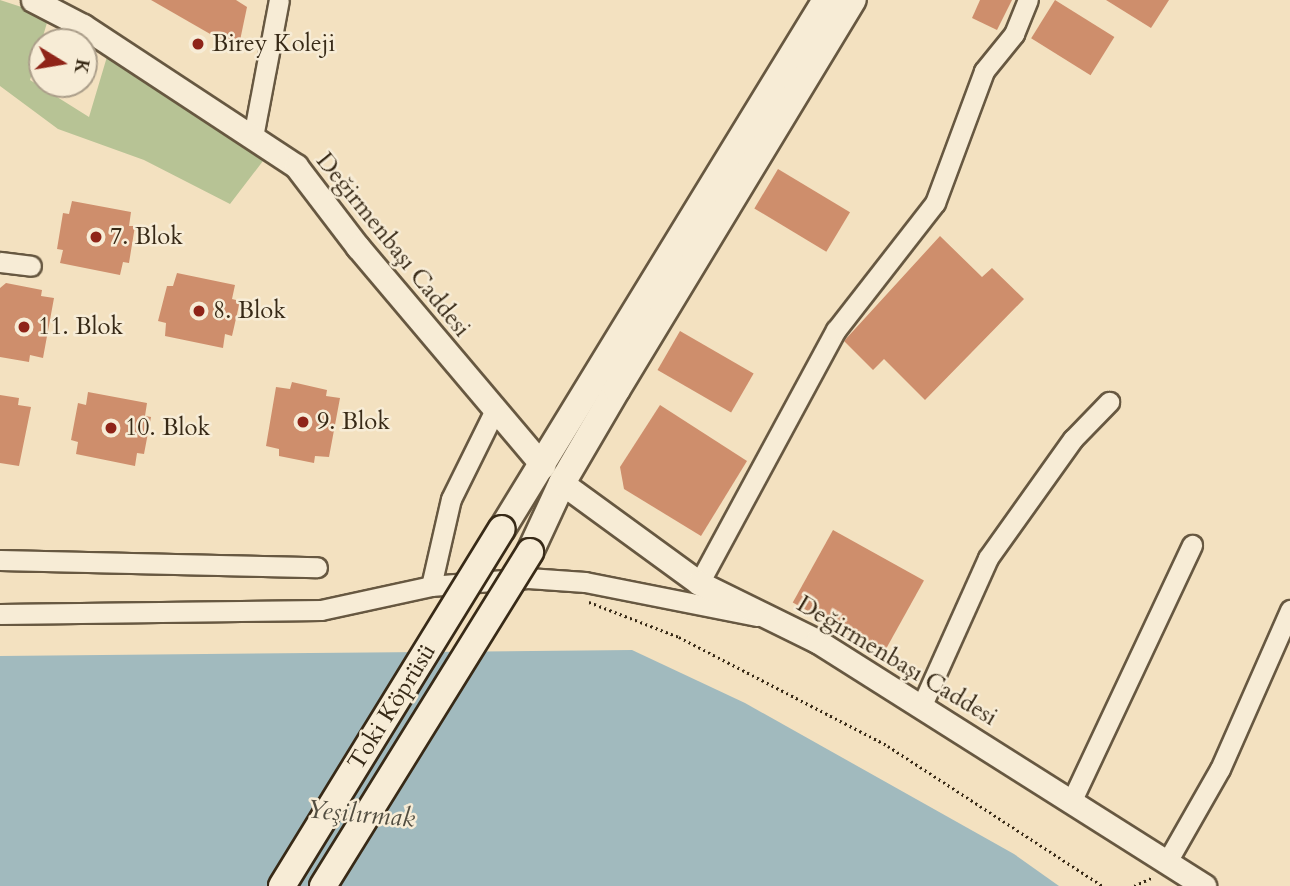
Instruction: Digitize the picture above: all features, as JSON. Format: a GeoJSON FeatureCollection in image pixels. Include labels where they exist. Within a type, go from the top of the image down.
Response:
{"type":"FeatureCollection","features":[{"type":"Feature","properties":{"kind":"main road"},"geometry":{"type":"LineString","coordinates":[[323,886],[530,552],[552,474],[826,0]]}},
{"type":"Feature","properties":{"kind":"main road"},"geometry":{"type":"LineString","coordinates":[[552,474],[853,0]]}},
{"type":"Feature","properties":{"kind":"main road","name":"Toki Köprüsü"},"geometry":{"type":"LineString","coordinates":[[282,886],[502,529],[552,474]]}},
{"type":"Feature","properties":{"kind":"street","name":"Değirmenbaşı Caddesi"},"geometry":{"type":"LineString","coordinates":[[33,0],[83,26],[296,166],[358,247],[552,474],[699,583],[779,620],[922,705],[1168,860],[1204,886]]}},
{"type":"Feature","properties":{"kind":"street"},"geometry":{"type":"LineString","coordinates":[[253,137],[279,0]]}},
{"type":"Feature","properties":{"kind":"street"},"geometry":{"type":"LineString","coordinates":[[699,583],[836,330],[935,203],[984,71],[1014,34],[1028,0]]}},
{"type":"Feature","properties":{"kind":"street"},"geometry":{"type":"LineString","coordinates":[[0,262],[31,266]]}},
{"type":"Feature","properties":{"kind":"street"},"geometry":{"type":"LineString","coordinates":[[922,705],[988,558],[1073,439],[1109,402]]}},
{"type":"Feature","properties":{"kind":"street"},"geometry":{"type":"LineString","coordinates":[[430,586],[451,499],[495,410]]}},
{"type":"Feature","properties":{"kind":"street"},"geometry":{"type":"LineString","coordinates":[[1072,800],[1192,545]]}},
{"type":"Feature","properties":{"kind":"street"},"geometry":{"type":"LineString","coordinates":[[0,560],[317,567]]}},
{"type":"Feature","properties":{"kind":"street"},"geometry":{"type":"LineString","coordinates":[[0,614],[321,610],[430,586],[528,578],[585,582],[779,620]]}},
{"type":"Feature","properties":{"kind":"street"},"geometry":{"type":"LineString","coordinates":[[1168,860],[1220,769],[1290,610]]}},
{"type":"Feature","properties":{"kind":"path"},"geometry":{"type":"LineString","coordinates":[[578,598],[679,637],[888,746],[1103,886]]}},
{"type":"Feature","properties":{"kind":"green space"},"geometry":{"type":"Polygon","coordinates":[[[0,0],[49,16],[45,28],[28,28],[28,98],[59,98],[89,117],[95,98],[98,98],[98,87],[109,50],[263,161],[230,204],[144,160],[58,129],[0,86],[0,0]]]}},
{"type":"Feature","properties":{"kind":"water","name":"Yeşilırmak"},"geometry":{"type":"Polygon","coordinates":[[[632,650],[745,703],[1014,854],[1059,886],[0,886],[0,656],[632,650]]]}},
{"type":"Feature","properties":{"kind":"building"},"geometry":{"type":"Polygon","coordinates":[[[151,0],[236,0],[247,7],[238,50],[151,0]]]}},
{"type":"Feature","properties":{"kind":"building"},"geometry":{"type":"Polygon","coordinates":[[[980,0],[1012,0],[997,30],[972,18],[980,0]]]}},
{"type":"Feature","properties":{"kind":"building"},"geometry":{"type":"Polygon","coordinates":[[[1055,0],[1114,37],[1091,75],[1031,38],[1055,0]]]}},
{"type":"Feature","properties":{"kind":"building"},"geometry":{"type":"Polygon","coordinates":[[[1106,0],[1169,0],[1151,28],[1106,0]]]}},
{"type":"Feature","properties":{"kind":"building"},"geometry":{"type":"Polygon","coordinates":[[[778,169],[850,212],[826,252],[754,208],[778,169]]]}},
{"type":"Feature","properties":{"kind":"building","name":"7. Blok"},"geometry":{"type":"Polygon","coordinates":[[[72,201],[131,212],[129,226],[135,226],[129,263],[123,262],[120,275],[60,263],[63,250],[57,249],[63,213],[69,214],[72,201]]]}},
{"type":"Feature","properties":{"kind":"building"},"geometry":{"type":"Polygon","coordinates":[[[940,236],[982,277],[992,268],[1024,299],[925,400],[884,359],[873,370],[844,341],[940,236]]]}},
{"type":"Feature","properties":{"kind":"building","name":"8. Blok"},"geometry":{"type":"Polygon","coordinates":[[[177,273],[235,285],[232,299],[240,301],[232,336],[225,334],[223,348],[165,336],[166,323],[158,321],[167,286],[173,286],[177,273]]]}},
{"type":"Feature","properties":{"kind":"building","name":"11. Blok"},"geometry":{"type":"Polygon","coordinates":[[[6,283],[42,290],[41,296],[54,298],[43,358],[30,355],[29,362],[0,357],[0,288],[6,283]]]}},
{"type":"Feature","properties":{"kind":"building"},"geometry":{"type":"Polygon","coordinates":[[[680,331],[754,374],[731,412],[658,370],[680,331]]]}},
{"type":"Feature","properties":{"kind":"building","name":"9. Blok"},"geometry":{"type":"Polygon","coordinates":[[[292,382],[327,390],[326,396],[340,398],[329,457],[315,456],[314,463],[279,456],[279,449],[266,446],[276,387],[290,389],[292,382]]]}},
{"type":"Feature","properties":{"kind":"building","name":"10. Blok"},"geometry":{"type":"Polygon","coordinates":[[[88,392],[147,403],[145,416],[151,417],[144,454],[137,453],[135,466],[76,454],[78,442],[71,440],[78,403],[86,405],[88,392]]]}},
{"type":"Feature","properties":{"kind":"building"},"geometry":{"type":"Polygon","coordinates":[[[0,395],[19,398],[18,405],[31,407],[19,466],[0,463],[0,395]]]}},
{"type":"Feature","properties":{"kind":"building"},"geometry":{"type":"Polygon","coordinates":[[[660,405],[747,461],[701,536],[624,489],[620,467],[660,405]]]}},
{"type":"Feature","properties":{"kind":"building"},"geometry":{"type":"Polygon","coordinates":[[[833,530],[924,580],[884,653],[793,603],[833,530]]]}},
{"type":"Feature","properties":{"kind":"place","name":"Birey Koleji"},"geometry":{"type":"Point","coordinates":[198,44]}},
{"type":"Feature","properties":{"kind":"place","name":"7. Blok"},"geometry":{"type":"Point","coordinates":[96,237]}},
{"type":"Feature","properties":{"kind":"place","name":"8. Blok"},"geometry":{"type":"Point","coordinates":[199,311]}},
{"type":"Feature","properties":{"kind":"place","name":"11. Blok"},"geometry":{"type":"Point","coordinates":[24,327]}},
{"type":"Feature","properties":{"kind":"place","name":"9. Blok"},"geometry":{"type":"Point","coordinates":[303,422]}},
{"type":"Feature","properties":{"kind":"place","name":"10. Blok"},"geometry":{"type":"Point","coordinates":[111,428]}}]}
